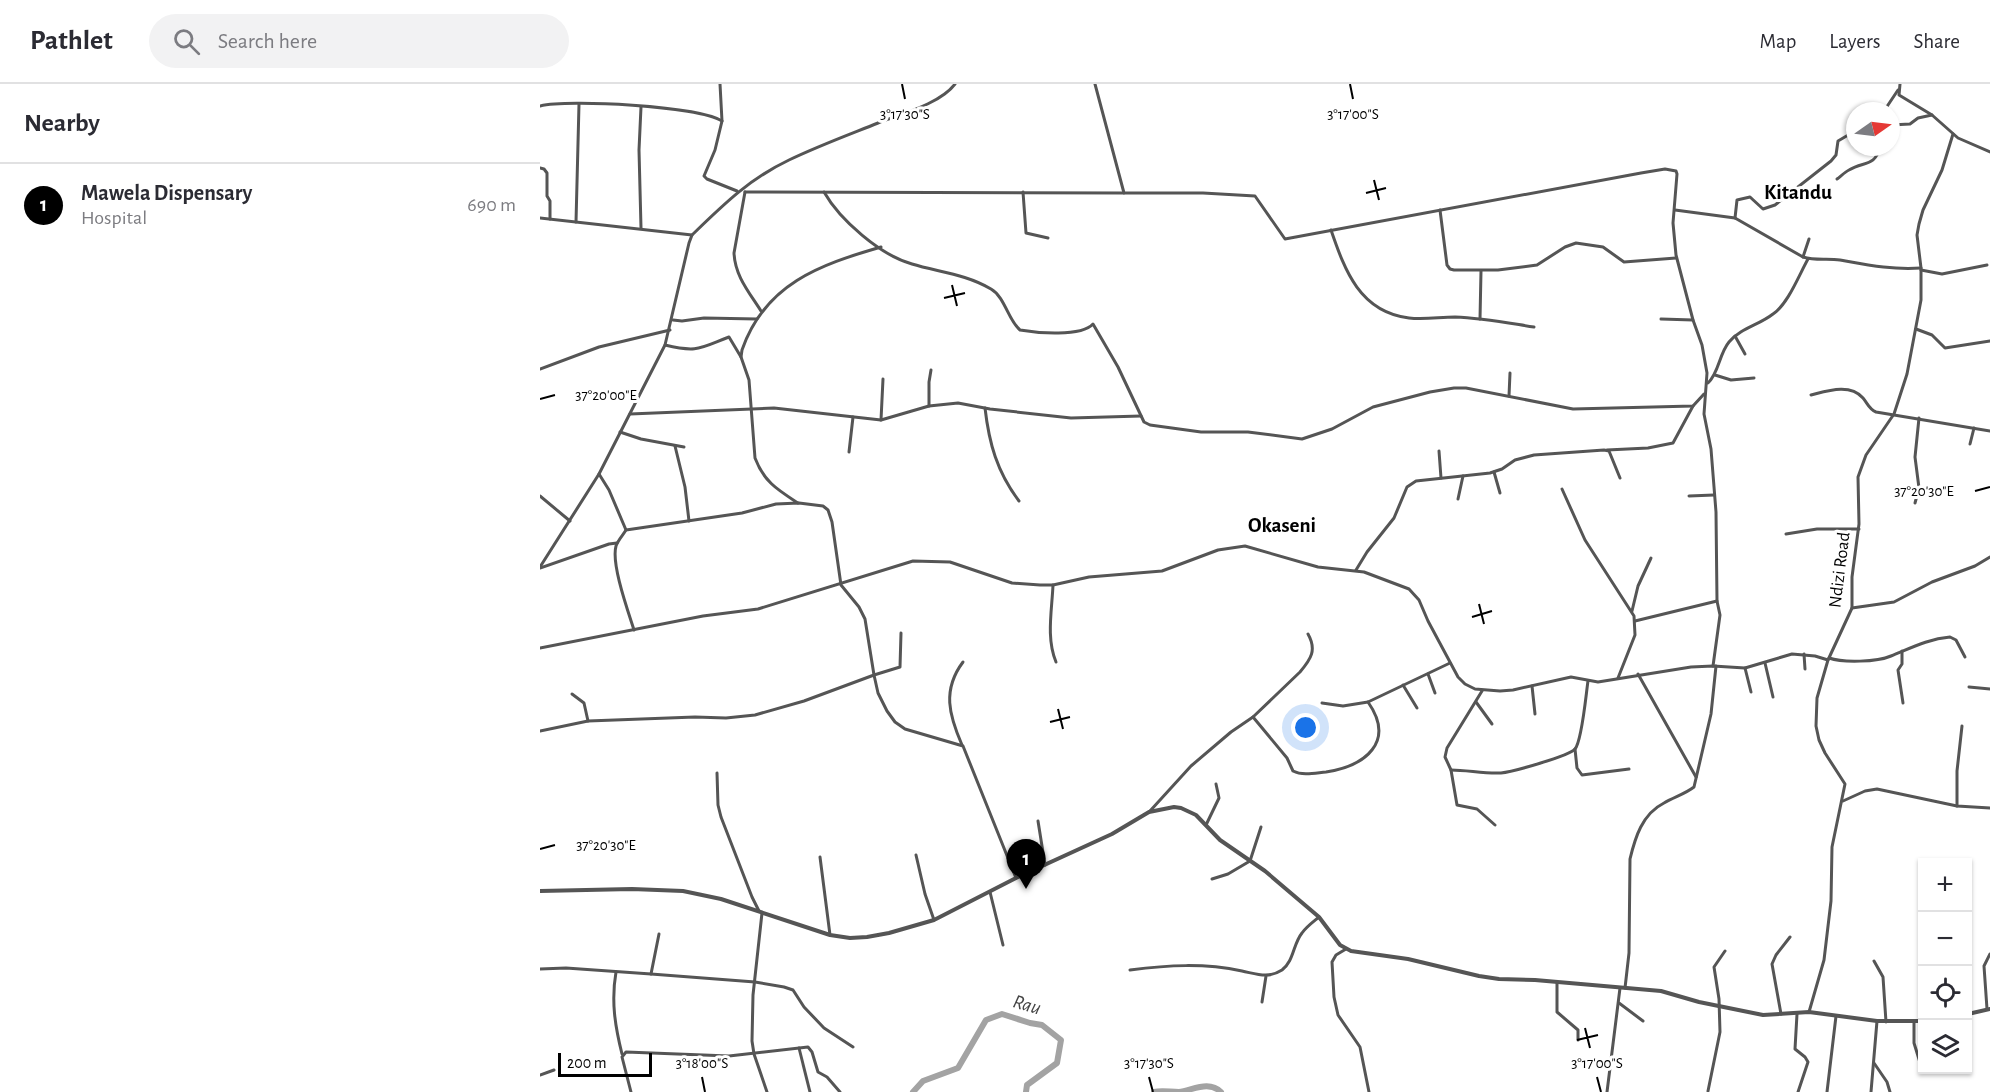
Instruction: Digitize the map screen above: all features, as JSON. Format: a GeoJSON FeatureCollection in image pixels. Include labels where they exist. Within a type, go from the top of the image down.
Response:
{"type":"FeatureCollection","features":[{"type":"Feature","properties":{"kind":"street"},"geometry":{"type":"LineString","coordinates":[[720,84],[722,121],[716,150],[704,176],[706,179],[737,191]]}},
{"type":"Feature","properties":{"kind":"street"},"geometry":{"type":"LineString","coordinates":[[540,568],[599,474],[665,345],[688,243],[692,236],[737,191],[761,174],[789,160],[934,100],[949,92],[955,84]]}},
{"type":"Feature","properties":{"kind":"street"},"geometry":{"type":"LineString","coordinates":[[1095,84],[1124,193]]}},
{"type":"Feature","properties":{"kind":"street"},"geometry":{"type":"LineString","coordinates":[[1889,102],[1900,86]]}},
{"type":"Feature","properties":{"kind":"street"},"geometry":{"type":"LineString","coordinates":[[1900,86],[1899,96],[1932,115],[1958,138],[1990,152]]}},
{"type":"Feature","properties":{"kind":"street"},"geometry":{"type":"LineString","coordinates":[[540,106],[579,104],[641,107],[697,112],[722,121]]}},
{"type":"Feature","properties":{"kind":"street"},"geometry":{"type":"LineString","coordinates":[[576,222],[579,104]]}},
{"type":"Feature","properties":{"kind":"street"},"geometry":{"type":"LineString","coordinates":[[641,107],[639,150],[641,228]]}},
{"type":"Feature","properties":{"kind":"street"},"geometry":{"type":"LineString","coordinates":[[1900,125],[1910,124],[1918,118],[1932,115]]}},
{"type":"Feature","properties":{"kind":"street","name":"Ndizi Road"},"geometry":{"type":"LineString","coordinates":[[1809,1012],[1825,954],[1831,901],[1832,847],[1845,783],[1819,740],[1816,726],[1817,698],[1829,659],[1852,608],[1852,577],[1859,529],[1857,484],[1859,471],[1866,455],[1894,414],[1907,374],[1921,300],[1921,269],[1917,235],[1919,224],[1923,210],[1942,170],[1953,134]]}},
{"type":"Feature","properties":{"kind":"street"},"geometry":{"type":"LineString","coordinates":[[1735,218],[1737,200],[1750,197],[1763,210],[1775,205],[1831,161],[1836,155],[1838,141],[1846,136]]}},
{"type":"Feature","properties":{"kind":"street"},"geometry":{"type":"LineString","coordinates":[[1838,179],[1850,169],[1873,161],[1877,156]]}},
{"type":"Feature","properties":{"kind":"street"},"geometry":{"type":"LineString","coordinates":[[540,168],[547,173],[546,194],[550,201],[549,219]]}},
{"type":"Feature","properties":{"kind":"street"},"geometry":{"type":"LineString","coordinates":[[745,192],[1248,195],[1255,196],[1285,239],[1665,169],[1674,170],[1677,174],[1674,233],[1676,258],[1706,362],[1707,384],[1704,414],[1711,448],[1717,601],[1720,615],[1711,714],[1697,779],[1691,790],[1653,809],[1643,822],[1630,859],[1629,953],[1606,1092]]}},
{"type":"Feature","properties":{"kind":"street"},"geometry":{"type":"LineString","coordinates":[[744,187],[734,263],[739,277],[761,311]]}},
{"type":"Feature","properties":{"kind":"street"},"geometry":{"type":"LineString","coordinates":[[824,192],[832,206],[849,224],[881,248],[907,263],[957,275],[992,290],[1020,330],[1076,332],[1088,329],[1093,324],[1123,377],[1144,422],[1150,425],[1201,432],[1248,432],[1302,439],[1332,429],[1373,407],[1442,389],[1466,388],[1573,409],[1693,406]]}},
{"type":"Feature","properties":{"kind":"street"},"geometry":{"type":"LineString","coordinates":[[1023,192],[1026,233],[1048,238]]}},
{"type":"Feature","properties":{"kind":"street"},"geometry":{"type":"LineString","coordinates":[[1440,210],[1447,265],[1454,270],[1481,271],[1537,265],[1565,247],[1576,243],[1603,247],[1624,262],[1676,258]]}},
{"type":"Feature","properties":{"kind":"street"},"geometry":{"type":"LineString","coordinates":[[1675,210],[1735,218],[1808,258],[1839,260],[1871,266],[1921,269],[1942,274],[1987,265]]}},
{"type":"Feature","properties":{"kind":"street"},"geometry":{"type":"LineString","coordinates":[[540,218],[641,228],[692,236]]}},
{"type":"Feature","properties":{"kind":"street"},"geometry":{"type":"LineString","coordinates":[[1331,230],[1337,248],[1359,292],[1370,304],[1408,318],[1480,319],[1534,327]]}},
{"type":"Feature","properties":{"kind":"street"},"geometry":{"type":"LineString","coordinates":[[1803,257],[1809,239]]}},
{"type":"Feature","properties":{"kind":"street"},"geometry":{"type":"LineString","coordinates":[[741,357],[745,342],[761,311],[783,290],[808,273],[881,248]]}},
{"type":"Feature","properties":{"kind":"street"},"geometry":{"type":"LineString","coordinates":[[1707,384],[1715,375],[1719,359],[1729,342],[1777,311],[1808,258]]}},
{"type":"Feature","properties":{"kind":"street"},"geometry":{"type":"LineString","coordinates":[[1480,319],[1481,271]]}},
{"type":"Feature","properties":{"kind":"street"},"geometry":{"type":"LineString","coordinates":[[672,320],[757,318]]}},
{"type":"Feature","properties":{"kind":"street"},"geometry":{"type":"LineString","coordinates":[[1662,319],[1693,320]]}},
{"type":"Feature","properties":{"kind":"street"},"geometry":{"type":"LineString","coordinates":[[1916,329],[1932,335],[1945,348],[1990,341]]}},
{"type":"Feature","properties":{"kind":"street"},"geometry":{"type":"LineString","coordinates":[[540,369],[599,347],[670,330]]}},
{"type":"Feature","properties":{"kind":"street"},"geometry":{"type":"LineString","coordinates":[[1735,336],[1745,354]]}},
{"type":"Feature","properties":{"kind":"street"},"geometry":{"type":"LineString","coordinates":[[665,345],[687,350],[700,349],[729,337],[741,357],[749,380],[755,459],[760,470],[775,487],[799,503]]}},
{"type":"Feature","properties":{"kind":"street"},"geometry":{"type":"LineString","coordinates":[[929,406],[931,370]]}},
{"type":"Feature","properties":{"kind":"street"},"geometry":{"type":"LineString","coordinates":[[1509,396],[1510,373]]}},
{"type":"Feature","properties":{"kind":"street"},"geometry":{"type":"LineString","coordinates":[[1715,375],[1731,380],[1754,378]]}},
{"type":"Feature","properties":{"kind":"street"},"geometry":{"type":"LineString","coordinates":[[881,420],[883,380]]}},
{"type":"Feature","properties":{"kind":"street"},"geometry":{"type":"LineString","coordinates":[[1810,395],[1841,389],[1850,390],[1858,394],[1872,411],[1990,431]]}},
{"type":"Feature","properties":{"kind":"street"},"geometry":{"type":"LineString","coordinates":[[1356,570],[1394,518],[1407,487],[1416,481],[1494,472],[1515,460],[1534,455],[1648,448],[1673,443],[1693,406],[1705,392]]}},
{"type":"Feature","properties":{"kind":"street"},"geometry":{"type":"LineString","coordinates":[[630,414],[789,409],[881,420],[929,406],[958,402],[985,408],[1071,418],[1141,416]]}},
{"type":"Feature","properties":{"kind":"street"},"geometry":{"type":"LineString","coordinates":[[985,408],[995,460],[1005,481],[1019,501]]}},
{"type":"Feature","properties":{"kind":"street"},"geometry":{"type":"LineString","coordinates":[[849,452],[853,417]]}},
{"type":"Feature","properties":{"kind":"street"},"geometry":{"type":"LineString","coordinates":[[1915,503],[1919,488],[1915,457],[1919,418]]}},
{"type":"Feature","properties":{"kind":"street"},"geometry":{"type":"LineString","coordinates":[[1970,444],[1974,428]]}},
{"type":"Feature","properties":{"kind":"street"},"geometry":{"type":"LineString","coordinates":[[620,432],[641,439],[684,447]]}},
{"type":"Feature","properties":{"kind":"street"},"geometry":{"type":"LineString","coordinates":[[675,446],[685,487],[689,521]]}},
{"type":"Feature","properties":{"kind":"street"},"geometry":{"type":"LineString","coordinates":[[1606,450],[1611,455],[1620,478]]}},
{"type":"Feature","properties":{"kind":"street"},"geometry":{"type":"LineString","coordinates":[[1439,451],[1441,478]]}},
{"type":"Feature","properties":{"kind":"street"},"geometry":{"type":"LineString","coordinates":[[1494,472],[1500,492]]}},
{"type":"Feature","properties":{"kind":"street"},"geometry":{"type":"LineString","coordinates":[[599,474],[609,490],[626,530]]}},
{"type":"Feature","properties":{"kind":"street"},"geometry":{"type":"LineString","coordinates":[[1458,499],[1463,476]]}},
{"type":"Feature","properties":{"kind":"street"},"geometry":{"type":"LineString","coordinates":[[1562,489],[1585,540],[1632,610],[1635,635],[1618,678]]}},
{"type":"Feature","properties":{"kind":"street"},"geometry":{"type":"LineString","coordinates":[[1689,496],[1714,495]]}},
{"type":"Feature","properties":{"kind":"street"},"geometry":{"type":"LineString","coordinates":[[540,496],[570,521]]}},
{"type":"Feature","properties":{"kind":"street"},"geometry":{"type":"LineString","coordinates":[[633,630],[617,566],[616,553],[617,543],[626,530],[742,513],[766,506],[799,503],[824,506],[832,522],[841,585],[859,607],[865,619],[874,675],[882,701],[895,722],[905,729],[963,746]]}},
{"type":"Feature","properties":{"kind":"street"},"geometry":{"type":"LineString","coordinates":[[1786,534],[1817,529],[1859,529]]}},
{"type":"Feature","properties":{"kind":"street"},"geometry":{"type":"LineString","coordinates":[[540,568],[617,543]]}},
{"type":"Feature","properties":{"kind":"street"},"geometry":{"type":"LineString","coordinates":[[540,648],[703,616],[759,609],[919,561],[960,564],[1012,583],[1053,585],[1089,577],[1162,572],[1210,552],[1245,546],[1318,567],[1356,570],[1409,589],[1414,594],[1462,682],[1482,691],[1513,690],[1571,677],[1601,682],[1638,674],[1691,667],[1745,668],[1792,654],[1843,661],[1887,658],[1916,645],[1950,637],[1956,640],[1965,657]]}},
{"type":"Feature","properties":{"kind":"street"},"geometry":{"type":"LineString","coordinates":[[1852,608],[1894,602],[1932,582],[1975,566],[1990,557]]}},
{"type":"Feature","properties":{"kind":"street"},"geometry":{"type":"LineString","coordinates":[[1632,610],[1638,586],[1651,558]]}},
{"type":"Feature","properties":{"kind":"street"},"geometry":{"type":"LineString","coordinates":[[1053,585],[1051,647],[1056,662]]}},
{"type":"Feature","properties":{"kind":"street"},"geometry":{"type":"LineString","coordinates":[[1635,621],[1717,601]]}},
{"type":"Feature","properties":{"kind":"street"},"geometry":{"type":"LineString","coordinates":[[540,731],[588,721],[741,717],[804,701],[900,667],[901,633]]}},
{"type":"Feature","properties":{"kind":"street"},"geometry":{"type":"LineString","coordinates":[[1149,812],[1191,766],[1252,717],[1306,664],[1313,645],[1308,634]]}},
{"type":"Feature","properties":{"kind":"street"},"geometry":{"type":"LineString","coordinates":[[1902,651],[1902,664],[1898,670],[1903,703]]}},
{"type":"Feature","properties":{"kind":"street"},"geometry":{"type":"LineString","coordinates":[[1804,654],[1805,669]]}},
{"type":"Feature","properties":{"kind":"street"},"geometry":{"type":"LineString","coordinates":[[963,662],[952,680],[950,702],[955,730],[1016,878]]}},
{"type":"Feature","properties":{"kind":"street"},"geometry":{"type":"LineString","coordinates":[[1322,703],[1342,706],[1368,702],[1450,663]]}},
{"type":"Feature","properties":{"kind":"street"},"geometry":{"type":"LineString","coordinates":[[1764,663],[1773,697]]}},
{"type":"Feature","properties":{"kind":"street"},"geometry":{"type":"LineString","coordinates":[[1745,668],[1751,692]]}},
{"type":"Feature","properties":{"kind":"street"},"geometry":{"type":"LineString","coordinates":[[1428,674],[1435,693]]}},
{"type":"Feature","properties":{"kind":"street"},"geometry":{"type":"LineString","coordinates":[[1638,674],[1697,779]]}},
{"type":"Feature","properties":{"kind":"street"},"geometry":{"type":"LineString","coordinates":[[1588,681],[1575,749],[1576,768],[1582,775],[1629,769]]}},
{"type":"Feature","properties":{"kind":"street"},"geometry":{"type":"LineString","coordinates":[[1404,685],[1417,708]]}},
{"type":"Feature","properties":{"kind":"street"},"geometry":{"type":"LineString","coordinates":[[1532,686],[1535,714]]}},
{"type":"Feature","properties":{"kind":"street"},"geometry":{"type":"LineString","coordinates":[[1969,687],[1990,689]]}},
{"type":"Feature","properties":{"kind":"street"},"geometry":{"type":"LineString","coordinates":[[1482,691],[1447,748],[1445,757],[1451,770],[1457,805],[1477,809],[1495,825]]}},
{"type":"Feature","properties":{"kind":"street"},"geometry":{"type":"LineString","coordinates":[[572,694],[584,703],[588,721]]}},
{"type":"Feature","properties":{"kind":"street"},"geometry":{"type":"LineString","coordinates":[[1252,717],[1287,758],[1295,773],[1319,773],[1354,764],[1377,746],[1379,727],[1368,702]]}},
{"type":"Feature","properties":{"kind":"street"},"geometry":{"type":"LineString","coordinates":[[1476,702],[1492,724]]}},
{"type":"Feature","properties":{"kind":"street"},"geometry":{"type":"LineString","coordinates":[[1957,806],[1957,771],[1962,726]]}},
{"type":"Feature","properties":{"kind":"street"},"geometry":{"type":"LineString","coordinates":[[1451,770],[1504,772],[1560,758],[1575,749]]}},
{"type":"Feature","properties":{"kind":"street"},"geometry":{"type":"LineString","coordinates":[[717,773],[718,805],[721,817],[752,897],[761,913],[752,1028],[754,1054],[767,1092]]}},
{"type":"Feature","properties":{"kind":"street"},"geometry":{"type":"LineString","coordinates":[[1206,825],[1219,798],[1216,784]]}},
{"type":"Feature","properties":{"kind":"street"},"geometry":{"type":"LineString","coordinates":[[1843,801],[1865,791],[1877,789],[1957,806],[1990,808]]}},
{"type":"Feature","properties":{"kind":"street"},"geometry":{"type":"LineString","coordinates":[[540,891],[675,890],[721,899],[830,935],[850,938],[867,937],[934,920],[1016,878],[1112,834],[1149,812],[1164,808],[1181,808],[1196,815],[1220,840],[1264,871],[1319,917],[1336,940],[1346,949],[1408,959],[1488,978],[1661,991],[1763,1015],[1809,1012],[1886,1022],[1918,1022]]}},
{"type":"Feature","properties":{"kind":"street"},"geometry":{"type":"LineString","coordinates":[[1038,821],[1045,865]]}},
{"type":"Feature","properties":{"kind":"street"},"geometry":{"type":"LineString","coordinates":[[1212,879],[1228,874],[1250,861],[1261,827]]}},
{"type":"Feature","properties":{"kind":"street"},"geometry":{"type":"LineString","coordinates":[[916,855],[934,920]]}},
{"type":"Feature","properties":{"kind":"street"},"geometry":{"type":"LineString","coordinates":[[820,857],[830,935]]}},
{"type":"Feature","properties":{"kind":"street"},"geometry":{"type":"LineString","coordinates":[[990,892],[1003,945]]}},
{"type":"Feature","properties":{"kind":"street"},"geometry":{"type":"LineString","coordinates":[[1130,970],[1170,965],[1206,966],[1266,976],[1286,966],[1300,934],[1319,917]]}},
{"type":"Feature","properties":{"kind":"street"},"geometry":{"type":"LineString","coordinates":[[651,974],[659,934]]}},
{"type":"Feature","properties":{"kind":"street"},"geometry":{"type":"LineString","coordinates":[[1780,1014],[1772,964],[1790,937]]}},
{"type":"Feature","properties":{"kind":"street"},"geometry":{"type":"LineString","coordinates":[[1346,949],[1336,954],[1332,962],[1334,997],[1338,1015],[1360,1047],[1369,1092]]}},
{"type":"Feature","properties":{"kind":"street"},"geometry":{"type":"LineString","coordinates":[[1708,1091],[1718,1049],[1720,1006],[1714,967],[1725,951]]}},
{"type":"Feature","properties":{"kind":"street"},"geometry":{"type":"LineString","coordinates":[[1972,1013],[1989,1009],[1984,966],[1990,954]]}},
{"type":"Feature","properties":{"kind":"street"},"geometry":{"type":"LineString","coordinates":[[1874,961],[1883,977],[1886,1022]]}},
{"type":"Feature","properties":{"kind":"street"},"geometry":{"type":"LineString","coordinates":[[540,969],[566,968],[755,982],[793,990],[814,1019],[837,1038],[853,1047]]}},
{"type":"Feature","properties":{"kind":"street"},"geometry":{"type":"LineString","coordinates":[[616,972],[613,1007],[631,1092]]}},
{"type":"Feature","properties":{"kind":"street"},"geometry":{"type":"LineString","coordinates":[[1262,1002],[1266,976]]}},
{"type":"Feature","properties":{"kind":"street"},"geometry":{"type":"LineString","coordinates":[[1557,982],[1557,1012],[1578,1030],[1578,1040]]}},
{"type":"Feature","properties":{"kind":"street"},"geometry":{"type":"LineString","coordinates":[[1619,1003],[1643,1021]]}},
{"type":"Feature","properties":{"kind":"street"},"geometry":{"type":"LineString","coordinates":[[1797,1014],[1795,1049],[1804,1055],[1808,1062],[1798,1092]]}},
{"type":"Feature","properties":{"kind":"street"},"geometry":{"type":"LineString","coordinates":[[1827,1092],[1836,1016]]}},
{"type":"Feature","properties":{"kind":"street"},"geometry":{"type":"LineString","coordinates":[[1870,1092],[1877,1021]]}},
{"type":"Feature","properties":{"kind":"street"},"geometry":{"type":"LineString","coordinates":[[1914,1022],[1914,1043],[1918,1055]]}},
{"type":"Feature","properties":{"kind":"street"},"geometry":{"type":"LineString","coordinates":[[798,1048],[810,1092]]}},
{"type":"Feature","properties":{"kind":"street"},"geometry":{"type":"LineString","coordinates":[[622,1054],[626,1052],[729,1056],[810,1048],[818,1072],[827,1077],[840,1092]]}},
{"type":"Feature","properties":{"kind":"street"},"geometry":{"type":"LineString","coordinates":[[1874,1063],[1887,1082],[1890,1092]]}},
{"type":"Feature","properties":{"kind":"street"},"geometry":{"type":"LineString","coordinates":[[540,1075],[554,1070]]}},
{"type":"Feature","properties":{"kind":"waterway","name":"Rau"},"geometry":{"type":"LineString","coordinates":[[913,1092],[923,1081],[958,1068],[986,1020],[1002,1014],[1042,1025],[1061,1040],[1057,1063],[1027,1085],[1026,1092]]}},
{"type":"Feature","properties":{"kind":"waterway","name":"Rau"},"geometry":{"type":"LineString","coordinates":[[1154,1092],[1179,1092],[1206,1086],[1216,1088],[1221,1092]]}},
{"type":"Feature","properties":{"kind":"place","name":"Mawela Dispensary"},"geometry":{"type":"Point","coordinates":[1026,889]}},
{"type":"Feature","properties":{"kind":"district","name":"Kitandu"},"geometry":{"type":"Point","coordinates":[1798,192]}},
{"type":"Feature","properties":{"kind":"district","name":"Okaseni"},"geometry":{"type":"Point","coordinates":[1282,525]}}]}
